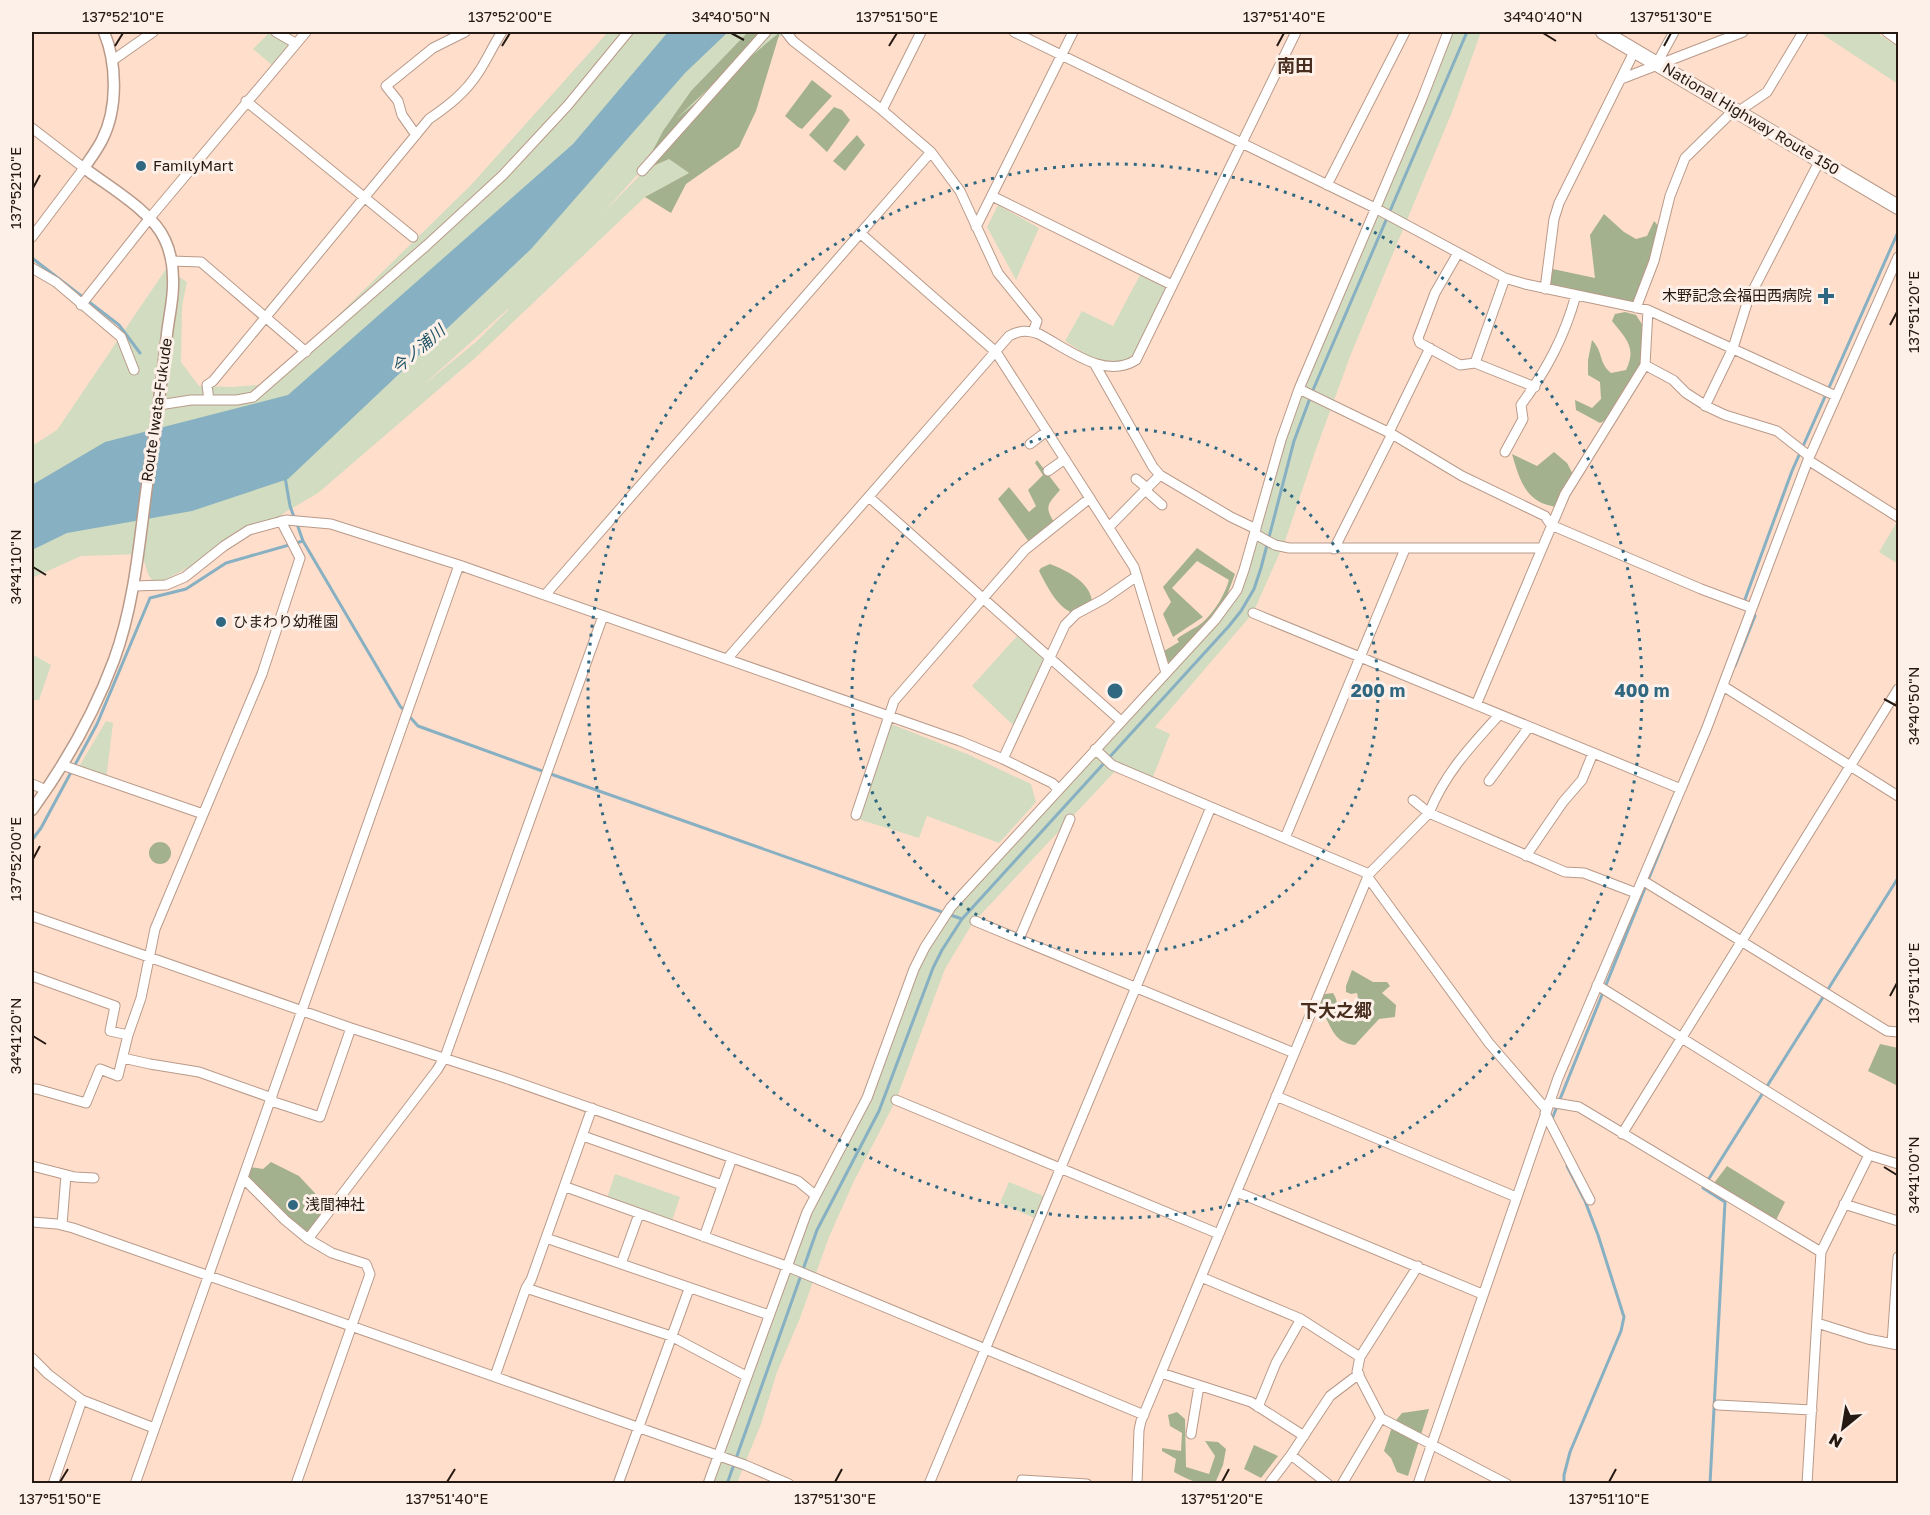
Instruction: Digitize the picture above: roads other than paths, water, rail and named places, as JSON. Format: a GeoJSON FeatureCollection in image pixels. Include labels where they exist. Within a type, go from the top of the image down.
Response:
{"type":"FeatureCollection","features":[{"type":"Feature","properties":{"kind":"highway","name":"National Highway Route 150"},"geometry":{"type":"LineString","coordinates":[[1603,32],[1899,207]]}},
{"type":"Feature","properties":{"kind":"main road"},"geometry":{"type":"LineString","coordinates":[[84,168],[102,140],[108,126],[111,107],[113,60],[104,32]]}},
{"type":"Feature","properties":{"kind":"main road","name":"Route Iwata-Fukude"},"geometry":{"type":"LineString","coordinates":[[32,810],[62,765],[99,700],[115,656],[134,586],[174,279],[164,238],[149,219],[84,168]]}},
{"type":"Feature","properties":{"kind":"street"},"geometry":{"type":"LineString","coordinates":[[113,60],[153,32]]}},
{"type":"Feature","properties":{"kind":"street"},"geometry":{"type":"LineString","coordinates":[[276,32],[295,43]]}},
{"type":"Feature","properties":{"kind":"street"},"geometry":{"type":"LineString","coordinates":[[81,305],[246,101],[306,32]]}},
{"type":"Feature","properties":{"kind":"street"},"geometry":{"type":"LineString","coordinates":[[416,135],[402,115],[398,101],[386,86],[433,48],[465,32]]}},
{"type":"Feature","properties":{"kind":"street"},"geometry":{"type":"LineString","coordinates":[[209,400],[207,385],[213,381],[266,318],[429,119],[455,101],[461,94],[478,73],[502,32]]}},
{"type":"Feature","properties":{"kind":"street"},"geometry":{"type":"LineString","coordinates":[[159,405],[191,399],[237,400],[253,397],[427,245],[503,175],[568,105],[628,32]]}},
{"type":"Feature","properties":{"kind":"street"},"geometry":{"type":"LineString","coordinates":[[642,171],[766,32]]}},
{"type":"Feature","properties":{"kind":"street"},"geometry":{"type":"LineString","coordinates":[[786,32],[793,42],[825,64],[931,152],[960,191],[998,273],[1037,321],[1033,332]]}},
{"type":"Feature","properties":{"kind":"street"},"geometry":{"type":"LineString","coordinates":[[882,110],[921,32]]}},
{"type":"Feature","properties":{"kind":"street"},"geometry":{"type":"LineString","coordinates":[[1014,32],[1376,208],[1505,278],[1545,289],[1648,310],[1836,396]]}},
{"type":"Feature","properties":{"kind":"street"},"geometry":{"type":"LineString","coordinates":[[976,227],[1073,32]]}},
{"type":"Feature","properties":{"kind":"street"},"geometry":{"type":"LineString","coordinates":[[727,659],[1009,336],[1017,332],[1033,332],[1105,368],[1118,368],[1136,360],[1296,32]]}},
{"type":"Feature","properties":{"kind":"street"},"geometry":{"type":"LineString","coordinates":[[1328,185],[1405,32]]}},
{"type":"Feature","properties":{"kind":"street"},"geometry":{"type":"LineString","coordinates":[[708,1484],[815,1195],[867,1098],[914,969],[939,923],[1058,789],[1097,751],[1120,721],[1215,620],[1233,596],[1244,570],[1281,440],[1448,32]]}},
{"type":"Feature","properties":{"kind":"street"},"geometry":{"type":"LineString","coordinates":[[1657,63],[1674,32]]}},
{"type":"Feature","properties":{"kind":"street"},"geometry":{"type":"LineString","coordinates":[[1621,79],[1657,63],[1743,32]]}},
{"type":"Feature","properties":{"kind":"street"},"geometry":{"type":"LineString","coordinates":[[1636,308],[1654,261],[1670,196],[1685,158],[1737,110],[1767,93],[1803,32]]}},
{"type":"Feature","properties":{"kind":"street"},"geometry":{"type":"LineString","coordinates":[[1887,32],[1899,40]]}},
{"type":"Feature","properties":{"kind":"street"},"geometry":{"type":"LineString","coordinates":[[1545,289],[1554,219],[1559,203],[1635,50]]}},
{"type":"Feature","properties":{"kind":"street"},"geometry":{"type":"LineString","coordinates":[[246,101],[412,237]]}},
{"type":"Feature","properties":{"kind":"street"},"geometry":{"type":"LineString","coordinates":[[32,128],[84,168],[32,237]]}},
{"type":"Feature","properties":{"kind":"street"},"geometry":{"type":"LineString","coordinates":[[545,595],[931,152]]}},
{"type":"Feature","properties":{"kind":"street"},"geometry":{"type":"LineString","coordinates":[[1706,406],[1733,348],[1748,300],[1820,160]]}},
{"type":"Feature","properties":{"kind":"street"},"geometry":{"type":"LineString","coordinates":[[992,196],[1172,285]]}},
{"type":"Feature","properties":{"kind":"street"},"geometry":{"type":"LineString","coordinates":[[860,233],[996,351],[1134,567],[1166,673]]}},
{"type":"Feature","properties":{"kind":"street"},"geometry":{"type":"LineString","coordinates":[[1458,253],[1435,293],[1418,338],[1420,343],[1460,365],[1474,363],[1534,387]]}},
{"type":"Feature","properties":{"kind":"street"},"geometry":{"type":"LineString","coordinates":[[1418,1484],[1546,1108],[1723,686],[1809,458],[1899,257]]}},
{"type":"Feature","properties":{"kind":"street"},"geometry":{"type":"LineString","coordinates":[[171,261],[201,262],[306,352]]}},
{"type":"Feature","properties":{"kind":"street"},"geometry":{"type":"LineString","coordinates":[[32,268],[56,282],[121,338],[134,370]]}},
{"type":"Feature","properties":{"kind":"street"},"geometry":{"type":"LineString","coordinates":[[1474,363],[1505,278]]}},
{"type":"Feature","properties":{"kind":"street"},"geometry":{"type":"LineString","coordinates":[[1505,452],[1523,419],[1521,405],[1542,376],[1567,327],[1576,295]]}},
{"type":"Feature","properties":{"kind":"street"},"geometry":{"type":"LineString","coordinates":[[1476,705],[1565,494],[1645,365],[1648,310]]}},
{"type":"Feature","properties":{"kind":"street"},"geometry":{"type":"LineString","coordinates":[[1334,549],[1430,348]]}},
{"type":"Feature","properties":{"kind":"street"},"geometry":{"type":"LineString","coordinates":[[1094,363],[1153,467],[1160,475],[1275,545],[1289,548],[1334,549],[1541,548]]}},
{"type":"Feature","properties":{"kind":"street"},"geometry":{"type":"LineString","coordinates":[[1645,365],[1673,380],[1686,393],[1706,406],[1725,415],[1777,431],[1809,458],[1899,517]]}},
{"type":"Feature","properties":{"kind":"street"},"geometry":{"type":"LineString","coordinates":[[1302,390],[1391,433],[1462,476],[1545,516],[1551,525],[1701,589],[1752,608]]}},
{"type":"Feature","properties":{"kind":"street"},"geometry":{"type":"LineString","coordinates":[[1030,444],[1047,431]]}},
{"type":"Feature","properties":{"kind":"street"},"geometry":{"type":"LineString","coordinates":[[1048,471],[1065,459]]}},
{"type":"Feature","properties":{"kind":"street"},"geometry":{"type":"LineString","coordinates":[[1109,526],[1160,475]]}},
{"type":"Feature","properties":{"kind":"street"},"geometry":{"type":"LineString","coordinates":[[1136,479],[1162,506]]}},
{"type":"Feature","properties":{"kind":"street"},"geometry":{"type":"LineString","coordinates":[[869,496],[1120,721]]}},
{"type":"Feature","properties":{"kind":"street"},"geometry":{"type":"LineString","coordinates":[[856,815],[894,702],[1025,550],[1090,498]]}},
{"type":"Feature","properties":{"kind":"street"},"geometry":{"type":"LineString","coordinates":[[134,586],[165,585],[184,577],[249,530],[300,520],[331,524],[459,565],[889,716],[1003,759],[1052,783],[1058,789]]}},
{"type":"Feature","properties":{"kind":"street"},"geometry":{"type":"LineString","coordinates":[[32,1089],[86,1103],[100,1069],[118,1076],[128,1035],[141,998],[155,929],[262,674],[300,558],[281,522]]}},
{"type":"Feature","properties":{"kind":"street"},"geometry":{"type":"LineString","coordinates":[[1285,838],[1405,549]]}},
{"type":"Feature","properties":{"kind":"street"},"geometry":{"type":"LineString","coordinates":[[135,1484],[459,565]]}},
{"type":"Feature","properties":{"kind":"street"},"geometry":{"type":"LineString","coordinates":[[1003,759],[1059,635],[1076,614],[1104,599],[1137,576]]}},
{"type":"Feature","properties":{"kind":"street"},"geometry":{"type":"LineString","coordinates":[[1253,613],[1681,789]]}},
{"type":"Feature","properties":{"kind":"street"},"geometry":{"type":"LineString","coordinates":[[308,1239],[446,1057],[603,616]]}},
{"type":"Feature","properties":{"kind":"street"},"geometry":{"type":"LineString","coordinates":[[1723,686],[1899,796]]}},
{"type":"Feature","properties":{"kind":"street"},"geometry":{"type":"LineString","coordinates":[[1622,1134],[1899,689]]}},
{"type":"Feature","properties":{"kind":"street"},"geometry":{"type":"LineString","coordinates":[[1137,1484],[1139,1430],[1144,1415],[1368,875],[1430,813],[1435,798],[1455,765],[1499,714]]}},
{"type":"Feature","properties":{"kind":"street"},"geometry":{"type":"LineString","coordinates":[[1489,781],[1529,727]]}},
{"type":"Feature","properties":{"kind":"street"},"geometry":{"type":"LineString","coordinates":[[1097,751],[1112,765],[1368,875],[1489,1043],[1546,1108],[1590,1200]]}},
{"type":"Feature","properties":{"kind":"street"},"geometry":{"type":"LineString","coordinates":[[1526,856],[1563,802],[1582,780],[1593,753]]}},
{"type":"Feature","properties":{"kind":"street"},"geometry":{"type":"LineString","coordinates":[[62,765],[203,814]]}},
{"type":"Feature","properties":{"kind":"street"},"geometry":{"type":"LineString","coordinates":[[32,784],[46,790]]}},
{"type":"Feature","properties":{"kind":"street"},"geometry":{"type":"LineString","coordinates":[[1413,800],[1430,813],[1526,856],[1565,872],[1584,873],[1636,893]]}},
{"type":"Feature","properties":{"kind":"street"},"geometry":{"type":"LineString","coordinates":[[929,1484],[1211,807]]}},
{"type":"Feature","properties":{"kind":"street"},"geometry":{"type":"LineString","coordinates":[[1019,939],[1070,819]]}},
{"type":"Feature","properties":{"kind":"street"},"geometry":{"type":"LineString","coordinates":[[1642,880],[1743,940],[1887,1031],[1899,1032]]}},
{"type":"Feature","properties":{"kind":"street"},"geometry":{"type":"LineString","coordinates":[[32,916],[301,1011],[446,1057],[798,1181],[815,1195]]}},
{"type":"Feature","properties":{"kind":"street"},"geometry":{"type":"LineString","coordinates":[[975,921],[1294,1053]]}},
{"type":"Feature","properties":{"kind":"street"},"geometry":{"type":"LineString","coordinates":[[32,976],[115,1006],[110,1031],[128,1035]]}},
{"type":"Feature","properties":{"kind":"street"},"geometry":{"type":"LineString","coordinates":[[1597,985],[1869,1155],[1899,1164]]}},
{"type":"Feature","properties":{"kind":"street"},"geometry":{"type":"LineString","coordinates":[[123,1058],[199,1072],[320,1117],[351,1028]]}},
{"type":"Feature","properties":{"kind":"street"},"geometry":{"type":"LineString","coordinates":[[1276,1096],[1516,1197]]}},
{"type":"Feature","properties":{"kind":"street"},"geometry":{"type":"LineString","coordinates":[[896,1100],[1219,1234]]}},
{"type":"Feature","properties":{"kind":"street"},"geometry":{"type":"LineString","coordinates":[[1546,1108],[1579,1107],[1821,1252]]}},
{"type":"Feature","properties":{"kind":"street"},"geometry":{"type":"LineString","coordinates":[[495,1376],[526,1288],[566,1187],[592,1108]]}},
{"type":"Feature","properties":{"kind":"street"},"geometry":{"type":"LineString","coordinates":[[583,1136],[722,1185]]}},
{"type":"Feature","properties":{"kind":"street"},"geometry":{"type":"LineString","coordinates":[[1807,1484],[1821,1252],[1869,1155]]}},
{"type":"Feature","properties":{"kind":"street"},"geometry":{"type":"LineString","coordinates":[[704,1237],[732,1158]]}},
{"type":"Feature","properties":{"kind":"street"},"geometry":{"type":"LineString","coordinates":[[32,1166],[66,1175],[94,1178]]}},
{"type":"Feature","properties":{"kind":"street"},"geometry":{"type":"LineString","coordinates":[[62,1225],[66,1175]]}},
{"type":"Feature","properties":{"kind":"street"},"geometry":{"type":"LineString","coordinates":[[243,1178],[285,1220],[308,1239],[332,1253],[366,1264],[370,1275],[296,1484]]}},
{"type":"Feature","properties":{"kind":"street"},"geometry":{"type":"LineString","coordinates":[[566,1187],[789,1267],[1144,1415]]}},
{"type":"Feature","properties":{"kind":"street"},"geometry":{"type":"LineString","coordinates":[[1237,1191],[1482,1294]]}},
{"type":"Feature","properties":{"kind":"street"},"geometry":{"type":"LineString","coordinates":[[1844,1204],[1899,1221]]}},
{"type":"Feature","properties":{"kind":"street"},"geometry":{"type":"LineString","coordinates":[[621,1264],[639,1214]]}},
{"type":"Feature","properties":{"kind":"street"},"geometry":{"type":"LineString","coordinates":[[32,1222],[62,1225],[495,1376],[718,1456],[789,1484]]}},
{"type":"Feature","properties":{"kind":"street"},"geometry":{"type":"LineString","coordinates":[[546,1238],[769,1315]]}},
{"type":"Feature","properties":{"kind":"street"},"geometry":{"type":"LineString","coordinates":[[1817,1323],[1895,1344],[1899,1257]]}},
{"type":"Feature","properties":{"kind":"street"},"geometry":{"type":"LineString","coordinates":[[1418,1266],[1360,1357],[1359,1374],[1381,1418],[1507,1484]]}},
{"type":"Feature","properties":{"kind":"street"},"geometry":{"type":"LineString","coordinates":[[1202,1277],[1300,1319],[1360,1357]]}},
{"type":"Feature","properties":{"kind":"street"},"geometry":{"type":"LineString","coordinates":[[526,1288],[671,1336],[747,1376]]}},
{"type":"Feature","properties":{"kind":"street"},"geometry":{"type":"LineString","coordinates":[[618,1484],[689,1288]]}},
{"type":"Feature","properties":{"kind":"street"},"geometry":{"type":"LineString","coordinates":[[1258,1407],[1275,1366],[1300,1319]]}},
{"type":"Feature","properties":{"kind":"street"},"geometry":{"type":"LineString","coordinates":[[32,1358],[48,1374],[82,1400],[154,1428]]}},
{"type":"Feature","properties":{"kind":"street"},"geometry":{"type":"LineString","coordinates":[[1161,1373],[1251,1402],[1304,1436]]}},
{"type":"Feature","properties":{"kind":"street"},"geometry":{"type":"LineString","coordinates":[[1269,1484],[1330,1396],[1359,1374]]}},
{"type":"Feature","properties":{"kind":"street"},"geometry":{"type":"LineString","coordinates":[[1191,1434],[1199,1386]]}},
{"type":"Feature","properties":{"kind":"street"},"geometry":{"type":"LineString","coordinates":[[53,1484],[82,1400]]}},
{"type":"Feature","properties":{"kind":"street"},"geometry":{"type":"LineString","coordinates":[[1718,1405],[1812,1410]]}},
{"type":"Feature","properties":{"kind":"street"},"geometry":{"type":"LineString","coordinates":[[1342,1484],[1381,1418]]}},
{"type":"Feature","properties":{"kind":"street"},"geometry":{"type":"LineString","coordinates":[[1291,1455],[1328,1484]]}},
{"type":"Feature","properties":{"kind":"street"},"geometry":{"type":"LineString","coordinates":[[1021,1484],[1022,1480],[1087,1484]]}},
{"type":"Feature","properties":{"kind":"water","name":"今ノ浦川"},"geometry":{"type":"Polygon","coordinates":[[[668,32],[728,32],[685,73],[531,249],[288,479],[192,511],[67,533],[32,550],[32,485],[105,442],[288,395],[573,144],[668,32]]]}},
{"type":"Feature","properties":{"kind":"waterway"},"geometry":{"type":"LineString","coordinates":[[727,1484],[817,1230],[879,1111],[933,968],[942,950],[962,919],[1229,626],[1254,589],[1294,441],[1313,390],[1467,32]]}},
{"type":"Feature","properties":{"kind":"waterway"},"geometry":{"type":"LineString","coordinates":[[1744,602],[1792,471],[1898,232]]}},
{"type":"Feature","properties":{"kind":"waterway"},"geometry":{"type":"LineString","coordinates":[[32,258],[119,325],[140,353]]}},
{"type":"Feature","properties":{"kind":"waterway"},"geometry":{"type":"LineString","coordinates":[[285,477],[294,517]]}},
{"type":"Feature","properties":{"kind":"waterway"},"geometry":{"type":"LineString","coordinates":[[297,524],[303,541],[400,706],[418,726],[962,919]]}},
{"type":"Feature","properties":{"kind":"waterway"},"geometry":{"type":"LineString","coordinates":[[32,840],[41,828],[97,724],[150,598],[186,589],[226,563],[303,541]]}},
{"type":"Feature","properties":{"kind":"waterway"},"geometry":{"type":"LineString","coordinates":[[1735,666],[1754,614]]}},
{"type":"Feature","properties":{"kind":"waterway"},"geometry":{"type":"LineString","coordinates":[[1552,1119],[1676,811]]}},
{"type":"Feature","properties":{"kind":"waterway"},"geometry":{"type":"LineString","coordinates":[[1710,1484],[1725,1202],[1703,1188],[1898,878]]}},
{"type":"Feature","properties":{"kind":"waterway"},"geometry":{"type":"LineString","coordinates":[[1564,1484],[1570,1452],[1621,1331],[1624,1317],[1598,1235],[1585,1201],[1567,1166]]}},
{"type":"Feature","properties":{"kind":"place","name":"FamilyMart"},"geometry":{"type":"Point","coordinates":[141,166]}},
{"type":"Feature","properties":{"kind":"place","name":"木野記念会福田西病院"},"geometry":{"type":"Point","coordinates":[1826,296]}},
{"type":"Feature","properties":{"kind":"place","name":"ひまわり幼稚園"},"geometry":{"type":"Point","coordinates":[221,622]}},
{"type":"Feature","properties":{"kind":"place","name":"浅間神社"},"geometry":{"type":"Point","coordinates":[293,1205]}},
{"type":"Feature","properties":{"kind":"district","name":"南田"},"geometry":{"type":"Point","coordinates":[1295,66]}},
{"type":"Feature","properties":{"kind":"district","name":"下大之郷"},"geometry":{"type":"Point","coordinates":[1336,1011]}}]}
